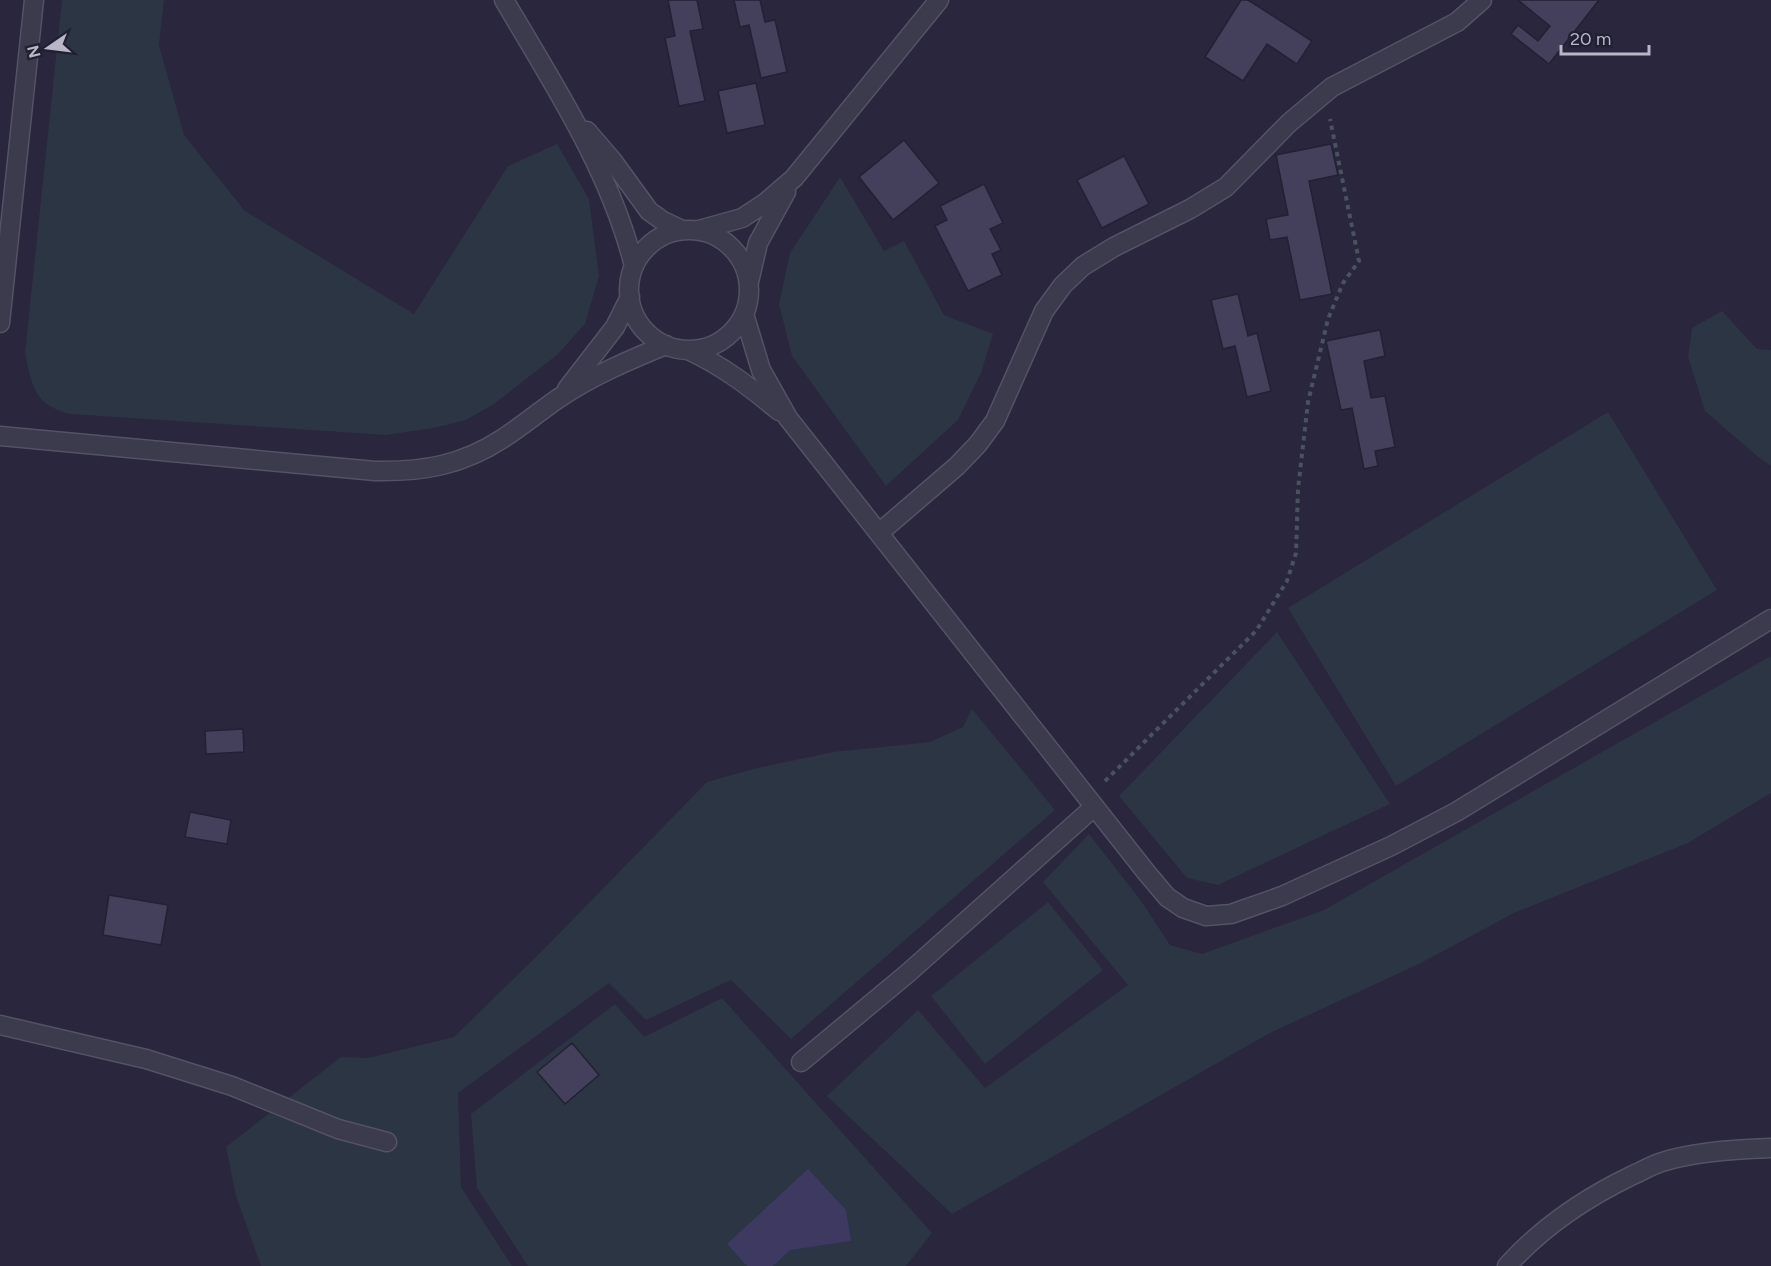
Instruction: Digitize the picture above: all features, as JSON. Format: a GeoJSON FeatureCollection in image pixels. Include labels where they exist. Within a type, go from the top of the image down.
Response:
{"type":"FeatureCollection","features":[{"type":"Feature","properties":{"kind":"street"},"geometry":{"type":"LineString","coordinates":[[0,323],[34,0]]}},
{"type":"Feature","properties":{"kind":"street"},"geometry":{"type":"LineString","coordinates":[[504,0],[570,112],[612,196],[625,231],[634,266]]}},
{"type":"Feature","properties":{"kind":"street"},"geometry":{"type":"LineString","coordinates":[[788,418],[741,380],[712,361],[688,350],[666,345],[652,337],[641,326],[633,312],[630,281],[634,266],[653,242],[667,234],[742,218],[765,203],[794,177],[939,0]]}},
{"type":"Feature","properties":{"kind":"street"},"geometry":{"type":"LineString","coordinates":[[879,533],[957,466],[978,444],[995,421],[1044,311],[1063,285],[1083,266],[1114,247],[1190,209],[1226,187],[1289,123],[1332,87],[1457,22],[1482,0]]}},
{"type":"Feature","properties":{"kind":"street"},"geometry":{"type":"LineString","coordinates":[[570,112],[612,160],[649,211],[663,221],[713,235],[726,243],[737,254],[745,268],[749,283]]}},
{"type":"Feature","properties":{"kind":"street"},"geometry":{"type":"LineString","coordinates":[[688,350],[702,349],[715,344],[728,337],[737,326],[749,298],[749,283],[758,243],[794,177]]}},
{"type":"Feature","properties":{"kind":"street"},"geometry":{"type":"LineString","coordinates":[[560,397],[615,327],[630,297]]}},
{"type":"Feature","properties":{"kind":"street"},"geometry":{"type":"LineString","coordinates":[[744,314],[761,370],[788,418],[1167,897],[1183,908],[1206,916],[1231,914],[1282,896],[1391,846],[1456,812],[1771,619]]}},
{"type":"Feature","properties":{"kind":"street"},"geometry":{"type":"LineString","coordinates":[[0,436],[375,471],[407,472],[433,469],[483,450],[560,397],[610,368],[666,345]]}},
{"type":"Feature","properties":{"kind":"street"},"geometry":{"type":"LineString","coordinates":[[801,1062],[908,973],[1091,803]]}},
{"type":"Feature","properties":{"kind":"street"},"geometry":{"type":"LineString","coordinates":[[0,1025],[146,1059],[232,1086],[338,1129],[387,1142]]}},
{"type":"Feature","properties":{"kind":"street"},"geometry":{"type":"LineString","coordinates":[[1508,1266],[1541,1232],[1573,1207],[1612,1185],[1662,1162],[1703,1154],[1771,1148]]}},
{"type":"Feature","properties":{"kind":"path"},"geometry":{"type":"LineString","coordinates":[[1091,803],[1256,631],[1287,581],[1296,553],[1298,489],[1308,402],[1328,319],[1343,283],[1359,261],[1325,93]]}},
{"type":"Feature","properties":{"kind":"shaded area"},"geometry":{"type":"Polygon","coordinates":[[[62,0],[164,0],[159,45],[184,135],[245,211],[414,314],[508,166],[557,144],[589,199],[599,276],[585,324],[557,355],[494,404],[466,420],[434,428],[386,435],[70,414],[49,405],[42,399],[33,384],[25,353],[62,0]]]}},
{"type":"Feature","properties":{"kind":"shaded area"},"geometry":{"type":"Polygon","coordinates":[[[840,177],[884,251],[904,241],[944,315],[993,334],[981,373],[958,420],[886,486],[792,356],[779,304],[790,253],[840,177]]]}},
{"type":"Feature","properties":{"kind":"shaded area"},"geometry":{"type":"Polygon","coordinates":[[[1722,311],[1757,349],[1771,350],[1771,466],[1705,411],[1688,357],[1692,328],[1722,311]]]}},
{"type":"Feature","properties":{"kind":"shaded area"},"geometry":{"type":"Polygon","coordinates":[[[1608,412],[1717,590],[1396,786],[1288,608],[1608,412]]]}},
{"type":"Feature","properties":{"kind":"shaded area"},"geometry":{"type":"Polygon","coordinates":[[[1277,632],[1390,804],[1218,885],[1187,878],[1119,796],[1277,632]]]}},
{"type":"Feature","properties":{"kind":"shaded area"},"geometry":{"type":"Polygon","coordinates":[[[1771,656],[1771,793],[1688,843],[1514,913],[1421,963],[1270,1033],[952,1214],[827,1096],[918,1010],[985,1088],[1128,985],[1043,882],[1089,834],[1142,902],[1170,945],[1202,954],[1324,910],[1771,656]]]}},
{"type":"Feature","properties":{"kind":"shaded area"},"geometry":{"type":"Polygon","coordinates":[[[972,709],[1055,810],[791,1039],[731,980],[646,1020],[609,983],[458,1093],[461,1187],[512,1266],[261,1266],[236,1196],[226,1147],[341,1057],[368,1058],[454,1037],[543,950],[707,782],[753,769],[833,752],[930,742],[963,727],[972,709]]]}},
{"type":"Feature","properties":{"kind":"shaded area"},"geometry":{"type":"Polygon","coordinates":[[[1048,902],[1103,970],[985,1064],[931,996],[1048,902]]]}},
{"type":"Feature","properties":{"kind":"shaded area"},"geometry":{"type":"Polygon","coordinates":[[[722,998],[932,1233],[906,1266],[528,1266],[477,1188],[471,1114],[615,1004],[644,1037],[722,998]]]}},
{"type":"Feature","properties":{"kind":"shaded area"},"geometry":{"type":"Polygon","coordinates":[[[808,1169],[846,1210],[851,1241],[790,1250],[773,1266],[747,1266],[727,1244],[808,1169]]]}},
{"type":"Feature","properties":{"kind":"building"},"geometry":{"type":"Polygon","coordinates":[[[668,0],[697,0],[703,29],[690,31],[705,101],[679,106],[665,38],[675,36],[668,0]]]}},
{"type":"Feature","properties":{"kind":"building"},"geometry":{"type":"Polygon","coordinates":[[[734,0],[760,0],[765,22],[775,20],[787,72],[761,78],[749,25],[740,27],[734,0]]]}},
{"type":"Feature","properties":{"kind":"building"},"geometry":{"type":"Polygon","coordinates":[[[1241,0],[1248,0],[1312,41],[1297,64],[1267,44],[1243,81],[1205,57],[1241,0]]]}},
{"type":"Feature","properties":{"kind":"building"},"geometry":{"type":"Polygon","coordinates":[[[1518,0],[1599,0],[1549,64],[1511,34],[1518,25],[1538,41],[1550,26],[1518,0]]]}},
{"type":"Feature","properties":{"kind":"building"},"geometry":{"type":"Polygon","coordinates":[[[756,83],[765,125],[727,133],[718,91],[756,83]]]}},
{"type":"Feature","properties":{"kind":"building"},"geometry":{"type":"Polygon","coordinates":[[[904,140],[939,183],[893,220],[859,177],[904,140]]]}},
{"type":"Feature","properties":{"kind":"building"},"geometry":{"type":"Polygon","coordinates":[[[1331,144],[1338,175],[1309,181],[1332,294],[1300,300],[1287,237],[1270,240],[1266,219],[1288,215],[1276,155],[1331,144]]]}},
{"type":"Feature","properties":{"kind":"building"},"geometry":{"type":"Polygon","coordinates":[[[1124,156],[1149,204],[1102,228],[1077,180],[1124,156]]]}},
{"type":"Feature","properties":{"kind":"building"},"geometry":{"type":"Polygon","coordinates":[[[984,184],[1003,223],[990,229],[1001,250],[992,254],[1002,275],[968,291],[935,226],[947,220],[940,206],[984,184]]]}},
{"type":"Feature","properties":{"kind":"building"},"geometry":{"type":"Polygon","coordinates":[[[1238,294],[1248,336],[1257,333],[1271,391],[1247,397],[1235,346],[1223,349],[1211,300],[1238,294]]]}},
{"type":"Feature","properties":{"kind":"building"},"geometry":{"type":"Polygon","coordinates":[[[1380,330],[1385,356],[1364,361],[1371,398],[1385,396],[1395,447],[1375,451],[1378,466],[1364,469],[1352,408],[1341,410],[1326,341],[1380,330]]]}},
{"type":"Feature","properties":{"kind":"building"},"geometry":{"type":"Polygon","coordinates":[[[243,729],[244,752],[206,754],[205,731],[243,729]]]}},
{"type":"Feature","properties":{"kind":"building"},"geometry":{"type":"Polygon","coordinates":[[[190,812],[231,820],[227,844],[185,837],[190,812]]]}},
{"type":"Feature","properties":{"kind":"building"},"geometry":{"type":"Polygon","coordinates":[[[109,895],[168,905],[161,945],[103,935],[109,895]]]}},
{"type":"Feature","properties":{"kind":"building"},"geometry":{"type":"Polygon","coordinates":[[[572,1043],[599,1075],[565,1104],[537,1072],[572,1043]]]}}]}
